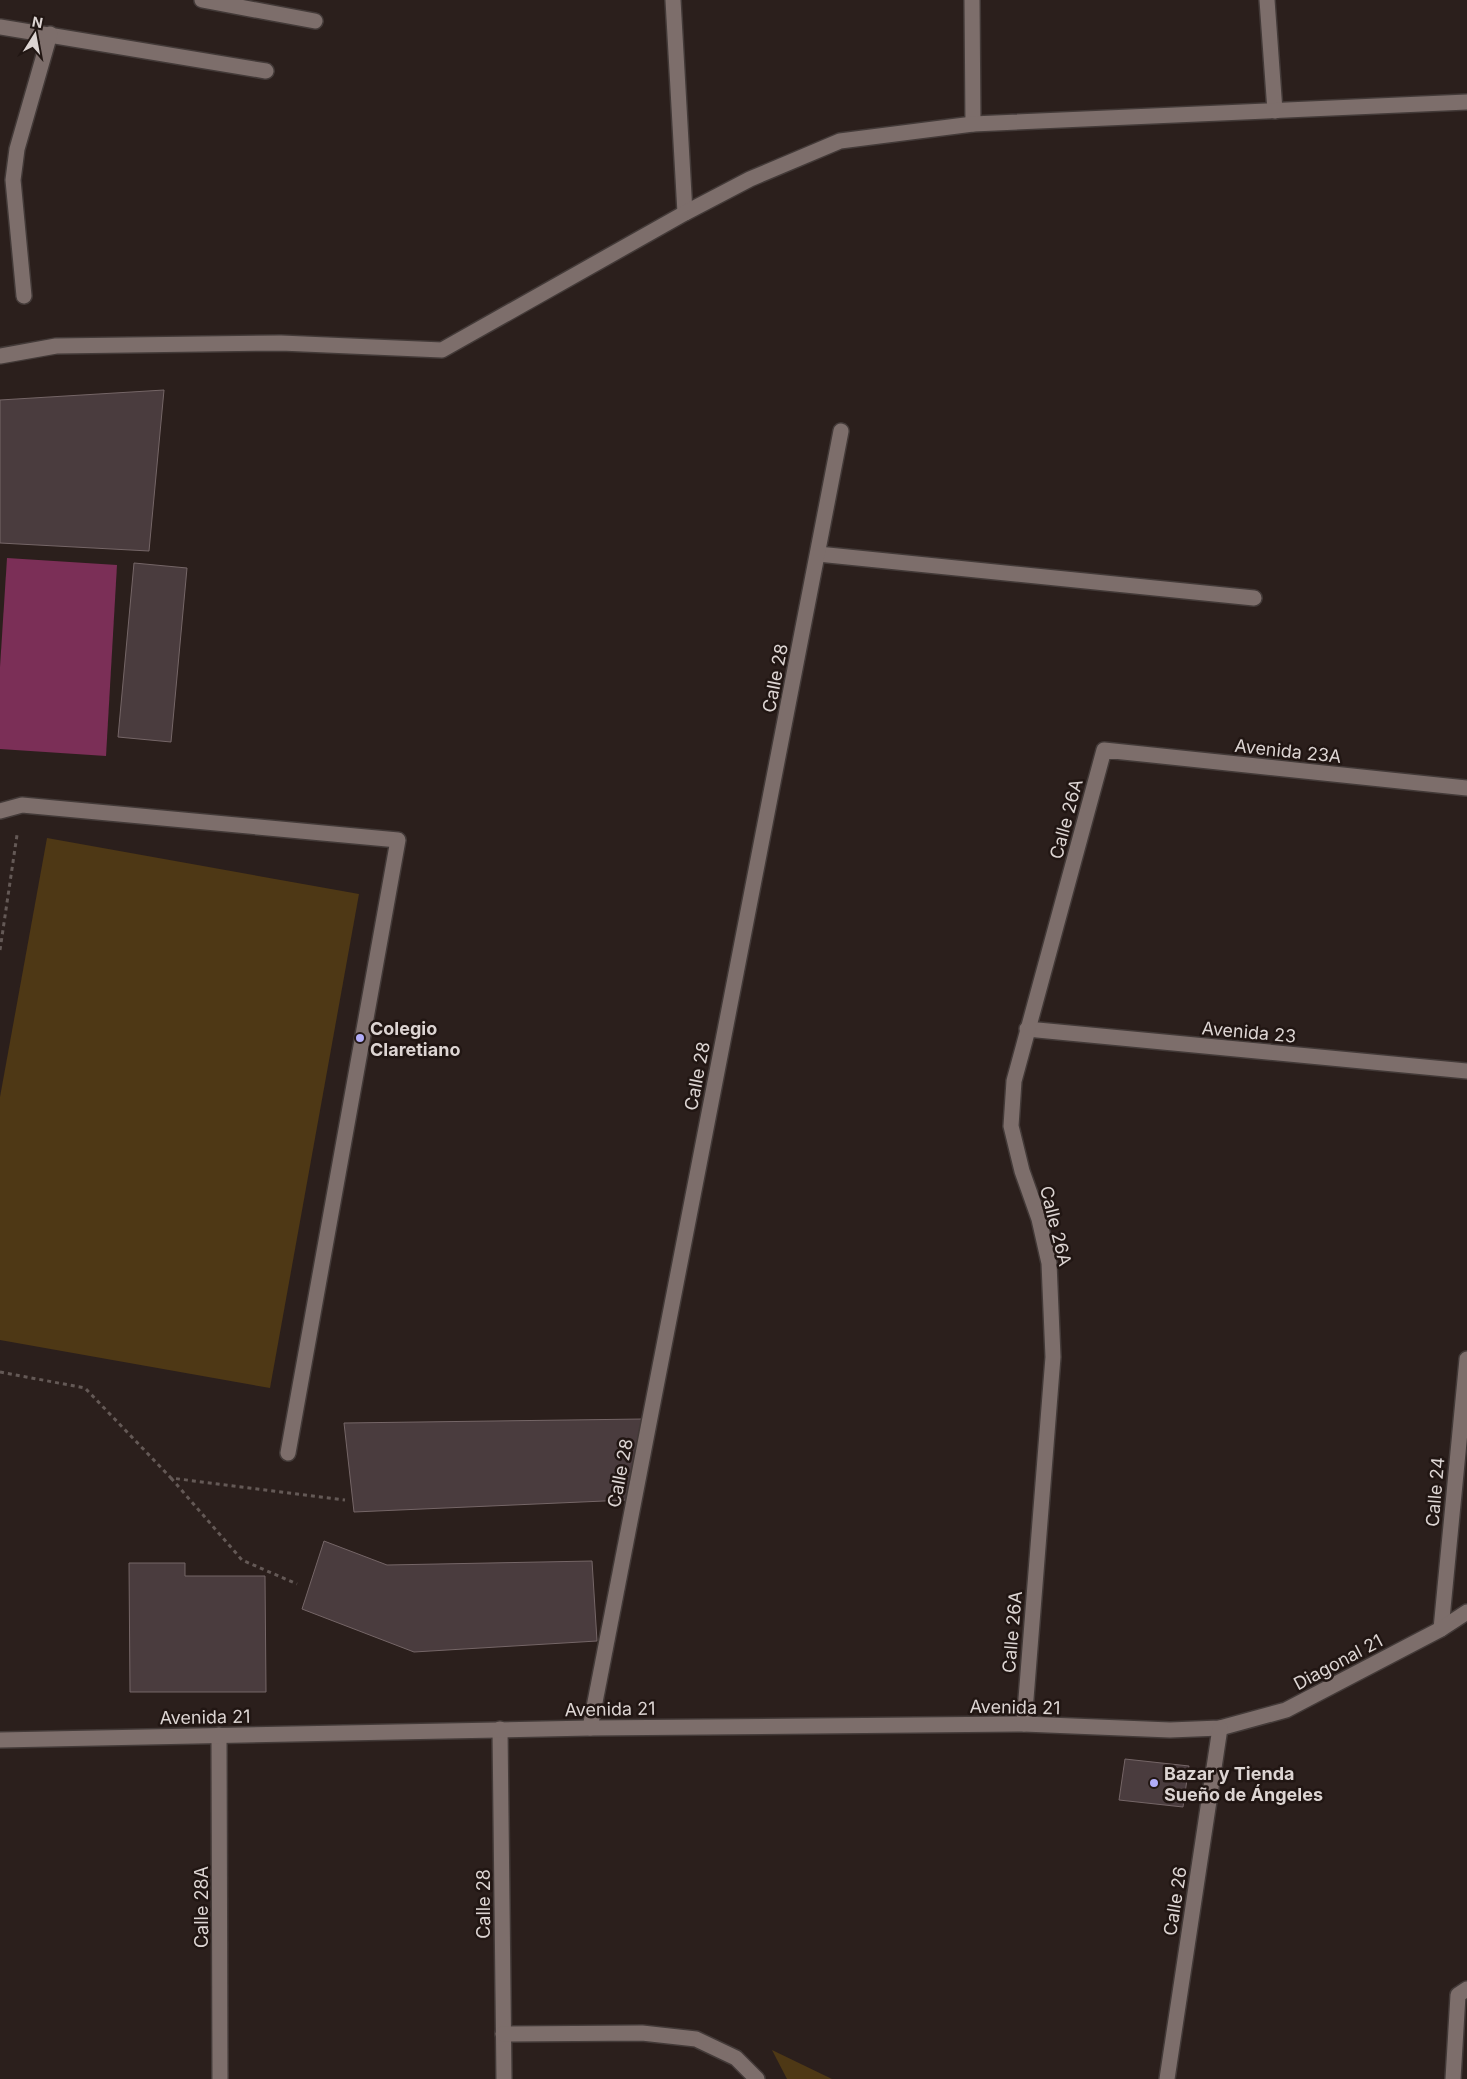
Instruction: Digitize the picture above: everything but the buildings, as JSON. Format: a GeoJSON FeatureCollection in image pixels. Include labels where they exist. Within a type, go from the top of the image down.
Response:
{"type":"FeatureCollection","features":[{"type":"Feature","properties":{"kind":"street"},"geometry":{"type":"LineString","coordinates":[[202,0],[315,21]]}},
{"type":"Feature","properties":{"kind":"street"},"geometry":{"type":"LineString","coordinates":[[673,0],[685,213]]}},
{"type":"Feature","properties":{"kind":"street"},"geometry":{"type":"LineString","coordinates":[[972,0],[973,124]]}},
{"type":"Feature","properties":{"kind":"street"},"geometry":{"type":"LineString","coordinates":[[1267,0],[1275,111]]}},
{"type":"Feature","properties":{"kind":"street"},"geometry":{"type":"LineString","coordinates":[[0,27],[266,70]]}},
{"type":"Feature","properties":{"kind":"street"},"geometry":{"type":"LineString","coordinates":[[24,296],[13,180],[17,149],[50,34]]}},
{"type":"Feature","properties":{"kind":"street"},"geometry":{"type":"LineString","coordinates":[[0,356],[56,346],[281,343],[442,350],[685,213],[750,179],[840,141],[973,124],[1467,102]]}},
{"type":"Feature","properties":{"kind":"street","name":"Calle 28"},"geometry":{"type":"LineString","coordinates":[[590,1728],[841,431]]}},
{"type":"Feature","properties":{"kind":"street"},"geometry":{"type":"LineString","coordinates":[[818,554],[1254,598]]}},
{"type":"Feature","properties":{"kind":"street","name":"Avenida 23A"},"geometry":{"type":"LineString","coordinates":[[1104,750],[1467,788]]}},
{"type":"Feature","properties":{"kind":"street","name":"Calle 26A"},"geometry":{"type":"LineString","coordinates":[[1024,1724],[1053,1357],[1049,1263],[1039,1219],[1022,1171],[1012,1126],[1014,1080],[1104,750]]}},
{"type":"Feature","properties":{"kind":"street"},"geometry":{"type":"LineString","coordinates":[[0,811],[22,805],[398,840],[288,1453]]}},
{"type":"Feature","properties":{"kind":"street","name":"Avenida 23"},"geometry":{"type":"LineString","coordinates":[[1027,1029],[1467,1071]]}},
{"type":"Feature","properties":{"kind":"street","name":"Calle 24"},"geometry":{"type":"LineString","coordinates":[[1441,1629],[1467,1359]]}},
{"type":"Feature","properties":{"kind":"street","name":"Diagonal 21"},"geometry":{"type":"LineString","coordinates":[[1220,1728],[1286,1710],[1441,1629],[1467,1612]]}},
{"type":"Feature","properties":{"kind":"street","name":"Avenida 21"},"geometry":{"type":"LineString","coordinates":[[0,1740],[590,1728],[1024,1724],[1170,1730],[1220,1728]]}},
{"type":"Feature","properties":{"kind":"street","name":"Calle 26"},"geometry":{"type":"LineString","coordinates":[[1167,2079],[1220,1728]]}},
{"type":"Feature","properties":{"kind":"street","name":"Calle 28"},"geometry":{"type":"LineString","coordinates":[[500,1729],[504,2079]]}},
{"type":"Feature","properties":{"kind":"street","name":"Calle 28A"},"geometry":{"type":"LineString","coordinates":[[219,1735],[220,2079]]}},
{"type":"Feature","properties":{"kind":"street"},"geometry":{"type":"LineString","coordinates":[[1454,2079],[1463,1992]]}},
{"type":"Feature","properties":{"kind":"street"},"geometry":{"type":"LineString","coordinates":[[503,2034],[642,2033],[696,2039],[736,2058],[757,2079]]}},
{"type":"Feature","properties":{"kind":"path"},"geometry":{"type":"LineString","coordinates":[[0,950],[22,805]]}},
{"type":"Feature","properties":{"kind":"path"},"geometry":{"type":"LineString","coordinates":[[0,1372],[85,1388],[171,1478],[242,1560],[296,1584]]}},
{"type":"Feature","properties":{"kind":"path"},"geometry":{"type":"LineString","coordinates":[[171,1478],[345,1500]]}},
{"type":"Feature","properties":{"kind":"shaded area"},"geometry":{"type":"Polygon","coordinates":[[[7,558],[117,565],[106,756],[0,749],[0,667],[7,558]]]}},
{"type":"Feature","properties":{"kind":"shaded area"},"geometry":{"type":"Polygon","coordinates":[[[47,838],[359,894],[270,1388],[0,1340],[0,1097],[47,838]]]}},
{"type":"Feature","properties":{"kind":"shaded area"},"geometry":{"type":"Polygon","coordinates":[[[772,2050],[832,2079],[787,2079],[772,2050]]]}},
{"type":"Feature","properties":{"kind":"place","name":"Colegio Claretiano"},"geometry":{"type":"Point","coordinates":[360,1038]}},
{"type":"Feature","properties":{"kind":"place","name":"Bazar y Tienda Sueño de Ángeles"},"geometry":{"type":"Point","coordinates":[1154,1783]}}]}
